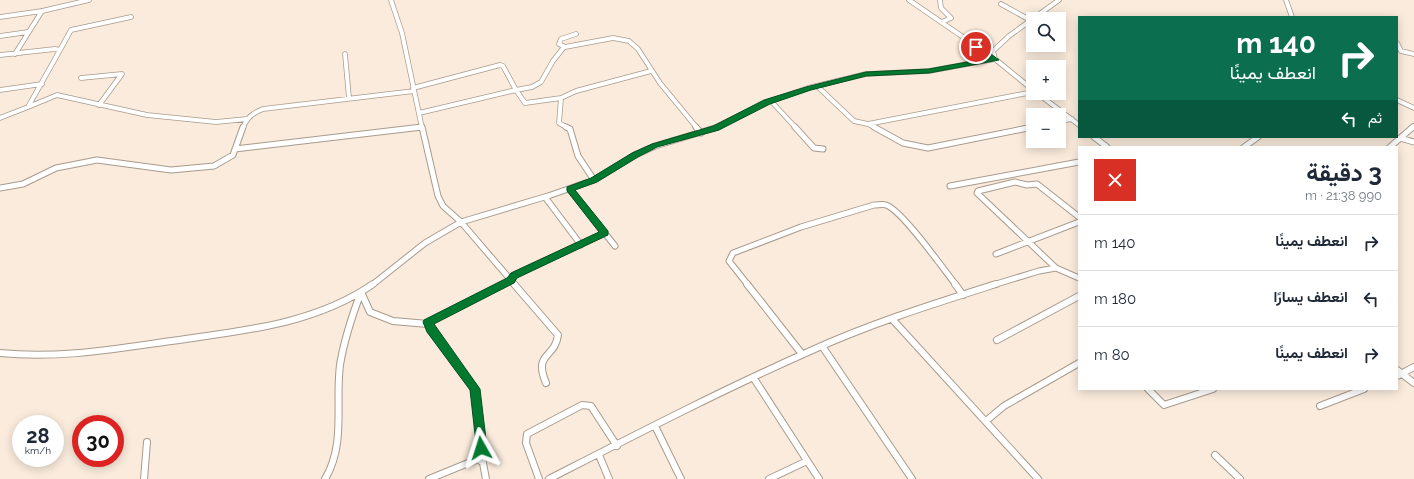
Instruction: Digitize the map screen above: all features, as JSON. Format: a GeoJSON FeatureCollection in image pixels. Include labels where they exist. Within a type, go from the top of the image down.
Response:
{"type":"FeatureCollection","features":[{"type":"Feature","properties":{"kind":"street"},"geometry":{"type":"LineString","coordinates":[[0,17],[42,11],[89,0]]}},
{"type":"Feature","properties":{"kind":"street"},"geometry":{"type":"LineString","coordinates":[[393,0],[402,33],[413,89],[420,113],[439,200],[443,206],[461,222],[510,281],[558,335],[555,344],[540,365],[542,375],[546,383]]}},
{"type":"Feature","properties":{"kind":"street"},"geometry":{"type":"LineString","coordinates":[[909,0],[995,60],[1026,85]]}},
{"type":"Feature","properties":{"kind":"street"},"geometry":{"type":"LineString","coordinates":[[940,0],[940,5],[951,18],[942,22]]}},
{"type":"Feature","properties":{"kind":"street"},"geometry":{"type":"LineString","coordinates":[[1042,12],[1059,0]]}},
{"type":"Feature","properties":{"kind":"street"},"geometry":{"type":"LineString","coordinates":[[1286,0],[1292,16]]}},
{"type":"Feature","properties":{"kind":"street"},"geometry":{"type":"LineString","coordinates":[[1001,4],[1026,18]]}},
{"type":"Feature","properties":{"kind":"street"},"geometry":{"type":"LineString","coordinates":[[15,54],[42,11]]}},
{"type":"Feature","properties":{"kind":"street"},"geometry":{"type":"LineString","coordinates":[[28,107],[71,30],[131,17]]}},
{"type":"Feature","properties":{"kind":"street"},"geometry":{"type":"LineString","coordinates":[[995,60],[993,55],[995,48],[1026,23]]}},
{"type":"Feature","properties":{"kind":"street"},"geometry":{"type":"LineString","coordinates":[[0,36],[28,32]]}},
{"type":"Feature","properties":{"kind":"street"},"geometry":{"type":"LineString","coordinates":[[564,47],[559,44],[559,41],[576,34]]}},
{"type":"Feature","properties":{"kind":"street"},"geometry":{"type":"LineString","coordinates":[[420,113],[532,87],[541,82],[553,60],[564,47],[613,38],[624,39],[638,49],[651,71],[702,133]]}},
{"type":"Feature","properties":{"kind":"street"},"geometry":{"type":"LineString","coordinates":[[1398,45],[1401,51],[1414,54]]}},
{"type":"Feature","properties":{"kind":"street"},"geometry":{"type":"LineString","coordinates":[[0,56],[60,50]]}},
{"type":"Feature","properties":{"kind":"street"},"geometry":{"type":"LineString","coordinates":[[345,54],[349,98]]}},
{"type":"Feature","properties":{"kind":"street"},"geometry":{"type":"LineString","coordinates":[[0,353],[38,357],[70,355],[249,330],[298,319],[316,313],[361,292],[420,247],[461,222],[570,189],[594,180],[646,149],[716,128],[771,100],[817,86],[866,74],[929,71],[995,60]]}},
{"type":"Feature","properties":{"kind":"street"},"geometry":{"type":"LineString","coordinates":[[0,188],[23,184],[53,169],[98,160],[171,170],[206,167],[227,159],[233,155],[247,119],[263,109],[413,89],[500,65],[503,66],[525,103],[561,98],[576,91],[651,71]]}},
{"type":"Feature","properties":{"kind":"street"},"geometry":{"type":"LineString","coordinates":[[81,78],[122,74],[99,105]]}},
{"type":"Feature","properties":{"kind":"street"},"geometry":{"type":"LineString","coordinates":[[0,90],[42,84]]}},
{"type":"Feature","properties":{"kind":"street"},"geometry":{"type":"LineString","coordinates":[[817,86],[854,121],[868,124],[898,142],[916,147],[928,148],[1026,128]]}},
{"type":"Feature","properties":{"kind":"street"},"geometry":{"type":"LineString","coordinates":[[868,124],[1026,92]]}},
{"type":"Feature","properties":{"kind":"street"},"geometry":{"type":"LineString","coordinates":[[0,118],[57,95],[147,115],[216,122],[247,119]]}},
{"type":"Feature","properties":{"kind":"street"},"geometry":{"type":"LineString","coordinates":[[561,98],[559,123],[570,129],[576,155],[583,168],[594,180]]}},
{"type":"Feature","properties":{"kind":"street"},"geometry":{"type":"LineString","coordinates":[[771,100],[814,148],[823,149]]}},
{"type":"Feature","properties":{"kind":"street"},"geometry":{"type":"LineString","coordinates":[[1046,100],[1078,124]]}},
{"type":"Feature","properties":{"kind":"street"},"geometry":{"type":"LineString","coordinates":[[1398,100],[1414,108]]}},
{"type":"Feature","properties":{"kind":"street"},"geometry":{"type":"LineString","coordinates":[[1066,120],[1072,119]]}},
{"type":"Feature","properties":{"kind":"street"},"geometry":{"type":"LineString","coordinates":[[1391,146],[1414,126]]}},
{"type":"Feature","properties":{"kind":"street"},"geometry":{"type":"LineString","coordinates":[[235,149],[422,127]]}},
{"type":"Feature","properties":{"kind":"street"},"geometry":{"type":"LineString","coordinates":[[1095,138],[1107,146]]}},
{"type":"Feature","properties":{"kind":"street"},"geometry":{"type":"LineString","coordinates":[[1245,146],[1257,138]]}},
{"type":"Feature","properties":{"kind":"street"},"geometry":{"type":"LineString","coordinates":[[1400,138],[1414,142]]}},
{"type":"Feature","properties":{"kind":"street"},"geometry":{"type":"LineString","coordinates":[[950,186],[1078,162]]}},
{"type":"Feature","properties":{"kind":"street"},"geometry":{"type":"LineString","coordinates":[[1078,216],[1037,184],[1027,185],[1015,182],[978,191],[978,195],[1029,241],[1056,268],[1078,278]]}},
{"type":"Feature","properties":{"kind":"street"},"geometry":{"type":"LineString","coordinates":[[570,189],[615,246]]}},
{"type":"Feature","properties":{"kind":"street"},"geometry":{"type":"LineString","coordinates":[[544,197],[580,244]]}},
{"type":"Feature","properties":{"kind":"street"},"geometry":{"type":"LineString","coordinates":[[802,354],[729,261],[729,258],[733,253],[801,227],[874,205],[886,206],[894,210],[912,229],[963,295]]}},
{"type":"Feature","properties":{"kind":"street"},"geometry":{"type":"LineString","coordinates":[[996,254],[1078,222]]}},
{"type":"Feature","properties":{"kind":"street"},"geometry":{"type":"LineString","coordinates":[[428,324],[430,321],[510,281],[514,275],[605,233]]}},
{"type":"Feature","properties":{"kind":"street"},"geometry":{"type":"LineString","coordinates":[[549,479],[802,354],[929,305],[1040,271],[1056,268]]}},
{"type":"Feature","properties":{"kind":"street"},"geometry":{"type":"LineString","coordinates":[[361,292],[370,312],[393,320],[428,324],[475,389],[486,479]]}},
{"type":"Feature","properties":{"kind":"street"},"geometry":{"type":"LineString","coordinates":[[325,479],[334,459],[339,415],[340,366],[353,313],[361,292]]}},
{"type":"Feature","properties":{"kind":"street"},"geometry":{"type":"LineString","coordinates":[[997,340],[1078,297]]}},
{"type":"Feature","properties":{"kind":"street"},"geometry":{"type":"LineString","coordinates":[[893,320],[1038,479]]}},
{"type":"Feature","properties":{"kind":"street"},"geometry":{"type":"LineString","coordinates":[[822,346],[912,479]]}},
{"type":"Feature","properties":{"kind":"street"},"geometry":{"type":"LineString","coordinates":[[986,421],[1004,406],[1078,364]]}},
{"type":"Feature","properties":{"kind":"street"},"geometry":{"type":"LineString","coordinates":[[1399,373],[1414,367]]}},
{"type":"Feature","properties":{"kind":"street"},"geometry":{"type":"LineString","coordinates":[[1399,373],[1414,383]]}},
{"type":"Feature","properties":{"kind":"street"},"geometry":{"type":"LineString","coordinates":[[753,377],[819,479]]}},
{"type":"Feature","properties":{"kind":"street"},"geometry":{"type":"LineString","coordinates":[[1149,390],[1164,405],[1210,390]]}},
{"type":"Feature","properties":{"kind":"street"},"geometry":{"type":"LineString","coordinates":[[1320,406],[1361,390]]}},
{"type":"Feature","properties":{"kind":"street"},"geometry":{"type":"LineString","coordinates":[[539,479],[526,443],[527,434],[582,405],[591,406],[617,446]]}},
{"type":"Feature","properties":{"kind":"street"},"geometry":{"type":"LineString","coordinates":[[655,426],[681,479]]}},
{"type":"Feature","properties":{"kind":"street"},"geometry":{"type":"LineString","coordinates":[[144,479],[147,442]]}},
{"type":"Feature","properties":{"kind":"street"},"geometry":{"type":"LineString","coordinates":[[598,455],[609,479]]}},
{"type":"Feature","properties":{"kind":"street"},"geometry":{"type":"LineString","coordinates":[[1215,455],[1240,479]]}},
{"type":"Feature","properties":{"kind":"street"},"geometry":{"type":"LineString","coordinates":[[429,479],[473,460],[478,460],[483,463]]}},
{"type":"Feature","properties":{"kind":"street"},"geometry":{"type":"LineString","coordinates":[[769,479],[807,461]]}},
{"type":"Feature","properties":{"kind":"route"},"geometry":{"type":"LineString","coordinates":[[481,448],[475,389],[430,329],[428,322],[510,281],[514,275],[605,233],[570,189],[594,180],[646,149],[716,128],[767,102],[808,88],[866,74],[929,71],[995,60],[976,47]]}}]}
